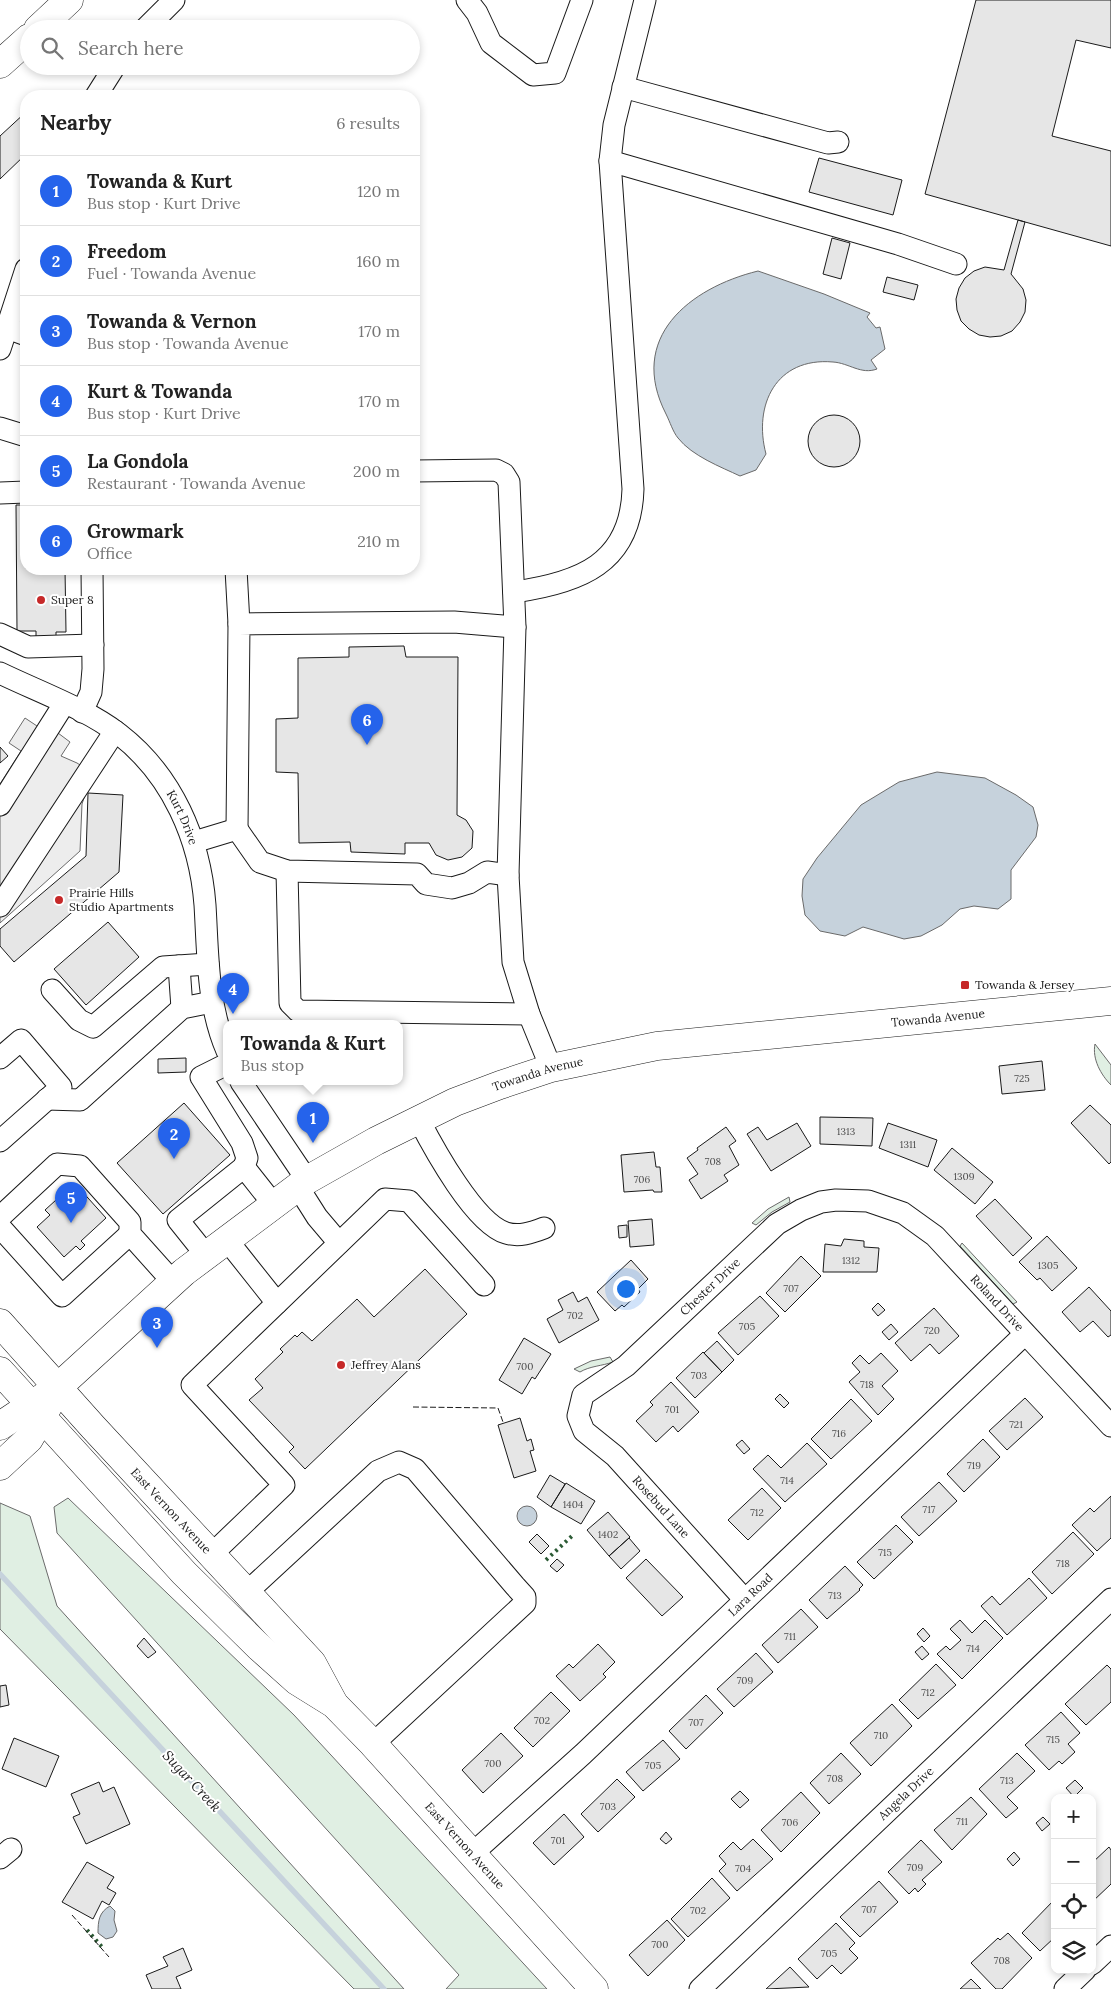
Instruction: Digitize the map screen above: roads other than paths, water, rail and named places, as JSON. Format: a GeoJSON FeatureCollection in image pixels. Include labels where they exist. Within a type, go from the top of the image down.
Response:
{"type":"FeatureCollection","features":[{"type":"Feature","properties":{"kind":"main road"},"geometry":{"type":"LineString","coordinates":[[48,20],[69,0]]}},
{"type":"Feature","properties":{"kind":"main road"},"geometry":{"type":"LineString","coordinates":[[0,64],[20,46]]}},
{"type":"Feature","properties":{"kind":"main road","name":"Towanda Avenue"},"geometry":{"type":"LineString","coordinates":[[57,1388],[173,1282],[216,1247],[302,1184],[376,1141],[456,1102],[551,1068],[657,1046],[1111,1001]]}},
{"type":"Feature","properties":{"kind":"main road","name":"East Vernon Avenue"},"geometry":{"type":"LineString","coordinates":[[0,1323],[57,1388],[312,1663],[334,1704]]}},
{"type":"Feature","properties":{"kind":"main road","name":"East Vernon Avenue"},"geometry":{"type":"LineString","coordinates":[[0,1371],[184,1573],[297,1681],[334,1704],[373,1744],[594,1989]]}},
{"type":"Feature","properties":{"kind":"main road"},"geometry":{"type":"LineString","coordinates":[[0,1466],[29,1439],[37,1411],[57,1388]]}},
{"type":"Feature","properties":{"kind":"main road"},"geometry":{"type":"LineString","coordinates":[[0,1426],[37,1411]]}},
{"type":"Feature","properties":{"kind":"street"},"geometry":{"type":"LineString","coordinates":[[154,20],[174,0]]}},
{"type":"Feature","properties":{"kind":"street"},"geometry":{"type":"LineString","coordinates":[[467,0],[477,13],[491,43],[533,75],[555,73],[582,0]]}},
{"type":"Feature","properties":{"kind":"street"},"geometry":{"type":"LineString","coordinates":[[514,592],[568,582],[586,572],[616,548],[626,531],[630,517],[633,489],[610,162],[614,125],[645,0]]}},
{"type":"Feature","properties":{"kind":"street"},"geometry":{"type":"LineString","coordinates":[[100,90],[109,75]]}},
{"type":"Feature","properties":{"kind":"street"},"geometry":{"type":"LineString","coordinates":[[623,87],[828,143],[838,142]]}},
{"type":"Feature","properties":{"kind":"street"},"geometry":{"type":"LineString","coordinates":[[610,162],[898,244],[956,264]]}},
{"type":"Feature","properties":{"kind":"street"},"geometry":{"type":"LineString","coordinates":[[0,349],[17,332],[7,305],[20,280]]}},
{"type":"Feature","properties":{"kind":"street"},"geometry":{"type":"LineString","coordinates":[[0,428],[20,434]]}},
{"type":"Feature","properties":{"kind":"street"},"geometry":{"type":"LineString","coordinates":[[420,471],[496,470],[504,474],[509,482],[515,627],[508,874],[513,962],[529,1014],[551,1068]]}},
{"type":"Feature","properties":{"kind":"street"},"geometry":{"type":"LineString","coordinates":[[0,493],[20,492]]}},
{"type":"Feature","properties":{"kind":"street"},"geometry":{"type":"LineString","coordinates":[[0,805],[73,708],[91,692],[93,645],[92,575]]}},
{"type":"Feature","properties":{"kind":"street"},"geometry":{"type":"LineString","coordinates":[[236,575],[239,624],[237,829],[260,862],[287,871],[417,874],[426,884],[452,888],[469,883],[487,872],[508,874]]}},
{"type":"Feature","properties":{"kind":"street"},"geometry":{"type":"LineString","coordinates":[[239,624],[454,622],[515,627]]}},
{"type":"Feature","properties":{"kind":"street"},"geometry":{"type":"LineString","coordinates":[[0,634],[28,647],[93,645]]}},
{"type":"Feature","properties":{"kind":"street","name":"Kurt Drive"},"geometry":{"type":"LineString","coordinates":[[0,673],[73,708],[115,731],[143,756],[167,785],[194,842],[204,888],[212,1002],[223,1038]]}},
{"type":"Feature","properties":{"kind":"street"},"geometry":{"type":"LineString","coordinates":[[0,906],[115,731]]}},
{"type":"Feature","properties":{"kind":"street"},"geometry":{"type":"LineString","coordinates":[[194,842],[237,829]]}},
{"type":"Feature","properties":{"kind":"street"},"geometry":{"type":"LineString","coordinates":[[287,871],[290,1003],[298,1011],[529,1014]]}},
{"type":"Feature","properties":{"kind":"street"},"geometry":{"type":"LineString","coordinates":[[52,990],[79,1020],[93,1027],[163,967],[208,964]]}},
{"type":"Feature","properties":{"kind":"street"},"geometry":{"type":"LineString","coordinates":[[179,966],[182,1008]]}},
{"type":"Feature","properties":{"kind":"street"},"geometry":{"type":"LineString","coordinates":[[46,1100],[80,1100],[182,1008],[212,1002]]}},
{"type":"Feature","properties":{"kind":"street"},"geometry":{"type":"LineString","coordinates":[[0,1058],[21,1040],[61,1087],[0,1141]]}},
{"type":"Feature","properties":{"kind":"street"},"geometry":{"type":"LineString","coordinates":[[223,1066],[201,1077],[236,1133],[247,1158],[244,1167],[178,1220],[216,1247],[277,1303]]}},
{"type":"Feature","properties":{"kind":"street"},"geometry":{"type":"LineString","coordinates":[[243,1085],[302,1184],[317,1217],[339,1243]]}},
{"type":"Feature","properties":{"kind":"street"},"geometry":{"type":"LineString","coordinates":[[236,1133],[263,1116]]}},
{"type":"Feature","properties":{"kind":"street"},"geometry":{"type":"LineString","coordinates":[[420,1120],[441,1161],[488,1224],[506,1233],[524,1235],[544,1228]]}},
{"type":"Feature","properties":{"kind":"street"},"geometry":{"type":"LineString","coordinates":[[0,1217],[57,1164],[80,1166],[130,1222],[130,1234],[173,1282]]}},
{"type":"Feature","properties":{"kind":"street"},"geometry":{"type":"LineString","coordinates":[[244,1167],[274,1205]]}},
{"type":"Feature","properties":{"kind":"street"},"geometry":{"type":"LineString","coordinates":[[212,1554],[284,1484],[192,1386],[385,1199],[409,1201],[484,1285]]}},
{"type":"Feature","properties":{"kind":"street","name":"Chester Drive"},"geometry":{"type":"LineString","coordinates":[[578,1416],[583,1395],[626,1366],[777,1224],[791,1214],[821,1202],[846,1199],[868,1201]]}},
{"type":"Feature","properties":{"kind":"street","name":"Roland Drive"},"geometry":{"type":"LineString","coordinates":[[868,1201],[896,1209],[922,1225],[948,1250],[1111,1426]]}},
{"type":"Feature","properties":{"kind":"street"},"geometry":{"type":"LineString","coordinates":[[0,1227],[62,1296],[130,1234]]}},
{"type":"Feature","properties":{"kind":"street","name":"Lara Road"},"geometry":{"type":"LineString","coordinates":[[473,1853],[583,1754],[1025,1334]]}},
{"type":"Feature","properties":{"kind":"street","name":"Rosebud Lane"},"geometry":{"type":"LineString","coordinates":[[578,1416],[584,1431],[615,1456],[745,1600]]}},
{"type":"Feature","properties":{"kind":"street"},"geometry":{"type":"LineString","coordinates":[[248,1592],[378,1471],[399,1462],[415,1469],[525,1597],[525,1604],[373,1744]]}},
{"type":"Feature","properties":{"kind":"street","name":"Angela Drive"},"geometry":{"type":"LineString","coordinates":[[700,1989],[1111,1599]]}},
{"type":"Feature","properties":{"kind":"street"},"geometry":{"type":"LineString","coordinates":[[1096,1960],[1111,1946]]}},
{"type":"Feature","properties":{"kind":"street"},"geometry":{"type":"LineString","coordinates":[[1066,1989],[1081,1974]]}},
{"type":"Feature","properties":{"kind":"waterway","name":"Sugar Creek"},"geometry":{"type":"LineString","coordinates":[[0,1574],[384,1989]]}},
{"type":"Feature","properties":{"kind":"place","name":"Super 8"},"geometry":{"type":"Point","coordinates":[41,600]}},
{"type":"Feature","properties":{"kind":"place","name":"Growmark"},"geometry":{"type":"Point","coordinates":[367,745]}},
{"type":"Feature","properties":{"kind":"place","name":"Prairie Hills Studio Apartments"},"geometry":{"type":"Point","coordinates":[59,900]}},
{"type":"Feature","properties":{"kind":"place","name":"Towanda & Jersey"},"geometry":{"type":"Point","coordinates":[965,985]}},
{"type":"Feature","properties":{"kind":"place","name":"Kurt & Towanda"},"geometry":{"type":"Point","coordinates":[233,1014]}},
{"type":"Feature","properties":{"kind":"place","name":"Towanda & Kurt"},"geometry":{"type":"Point","coordinates":[313,1143]}},
{"type":"Feature","properties":{"kind":"place","name":"Freedom"},"geometry":{"type":"Point","coordinates":[174,1159]}},
{"type":"Feature","properties":{"kind":"place","name":"La Gondola"},"geometry":{"type":"Point","coordinates":[71,1223]}},
{"type":"Feature","properties":{"kind":"place","name":"Towanda & Vernon"},"geometry":{"type":"Point","coordinates":[157,1348]}},
{"type":"Feature","properties":{"kind":"place","name":"Jeffrey Alans"},"geometry":{"type":"Point","coordinates":[341,1365]}}]}
